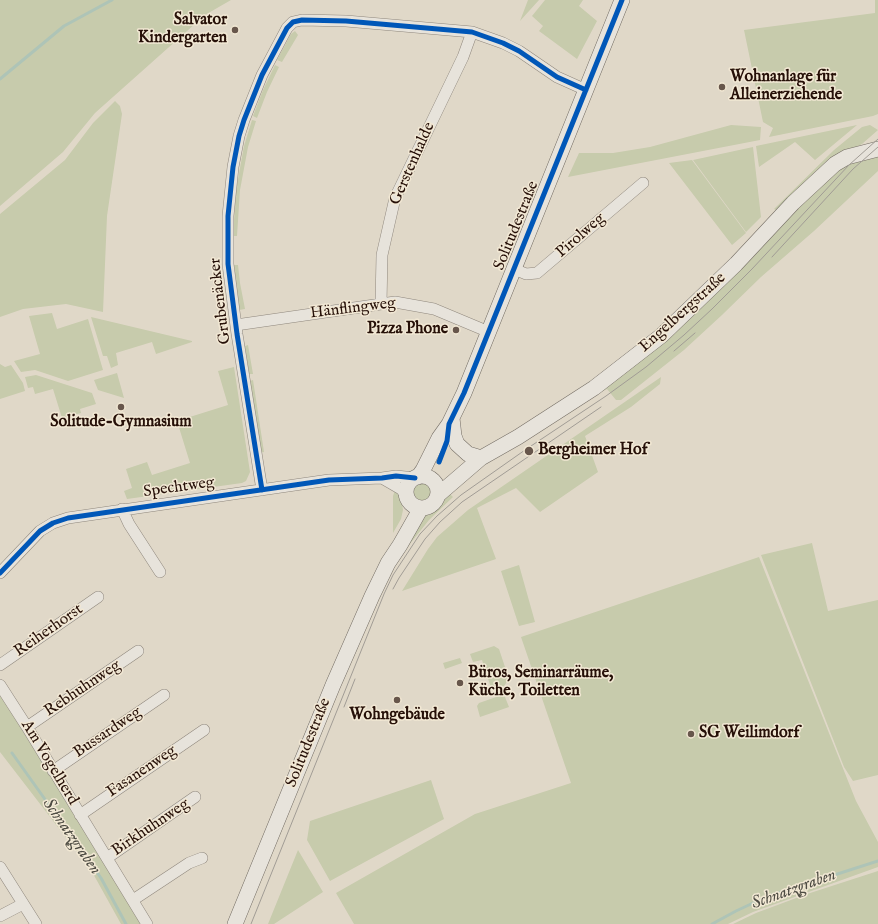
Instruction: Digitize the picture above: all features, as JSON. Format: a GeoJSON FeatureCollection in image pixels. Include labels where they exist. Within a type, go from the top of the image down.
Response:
{"type":"FeatureCollection","features":[{"type":"Feature","properties":{"kind":"main road","name":"Solitudestraße"},"geometry":{"type":"LineString","coordinates":[[417,477],[424,470],[464,393],[622,0]]}},
{"type":"Feature","properties":{"kind":"main road","name":"Engelbergstraße"},"geometry":{"type":"LineString","coordinates":[[435,486],[518,437],[594,388],[661,336],[736,264],[793,203],[835,164],[847,157],[878,149]]}},
{"type":"Feature","properties":{"kind":"main road","name":"Solitudestraße"},"geometry":{"type":"LineString","coordinates":[[435,486],[447,440],[450,421]]}},
{"type":"Feature","properties":{"kind":"main road"},"geometry":{"type":"LineString","coordinates":[[450,421],[457,444],[477,461]]}},
{"type":"Feature","properties":{"kind":"main road"},"geometry":{"type":"LineString","coordinates":[[417,477],[426,477],[435,486],[437,499],[432,505],[412,502],[408,485],[417,477]]}},
{"type":"Feature","properties":{"kind":"main road","name":"Solitudestraße"},"geometry":{"type":"LineString","coordinates":[[235,924],[337,674],[388,563],[400,545],[412,502]]}},
{"type":"Feature","properties":{"kind":"street","name":"Grubenäcker"},"geometry":{"type":"LineString","coordinates":[[262,490],[228,264],[228,216],[233,167],[241,130],[262,75],[288,28],[293,22],[302,20],[472,32],[503,43],[519,51],[557,77],[586,90]]}},
{"type":"Feature","properties":{"kind":"street","name":"Gerstenhalde"},"geometry":{"type":"LineString","coordinates":[[381,304],[382,255],[395,198],[463,58],[472,32]]}},
{"type":"Feature","properties":{"kind":"street","name":"Pirolweg"},"geometry":{"type":"LineString","coordinates":[[514,269],[526,274],[537,273],[644,182]]}},
{"type":"Feature","properties":{"kind":"street","name":"Hänflingweg"},"geometry":{"type":"LineString","coordinates":[[236,325],[394,302],[434,310],[489,332]]}},
{"type":"Feature","properties":{"kind":"street","name":"Spechtweg"},"geometry":{"type":"LineString","coordinates":[[0,573],[40,532],[53,523],[68,518],[329,480],[396,476],[417,477]]}},
{"type":"Feature","properties":{"kind":"street"},"geometry":{"type":"LineString","coordinates":[[382,478],[401,489],[412,502]]}},
{"type":"Feature","properties":{"kind":"street","name":"Spechtweg"},"geometry":{"type":"LineString","coordinates":[[122,509],[129,524],[160,572]]}},
{"type":"Feature","properties":{"kind":"street","name":"Reiherhorst"},"geometry":{"type":"LineString","coordinates":[[0,665],[98,597]]}},
{"type":"Feature","properties":{"kind":"street","name":"Rebhuhnweg"},"geometry":{"type":"LineString","coordinates":[[27,727],[138,651]]}},
{"type":"Feature","properties":{"kind":"street","name":"Am Vogelherd"},"geometry":{"type":"LineString","coordinates":[[0,685],[147,924]]}},
{"type":"Feature","properties":{"kind":"street","name":"Bussardweg"},"geometry":{"type":"LineString","coordinates":[[53,771],[164,695]]}},
{"type":"Feature","properties":{"kind":"street","name":"Fasanenweg"},"geometry":{"type":"LineString","coordinates":[[80,815],[204,730]]}},
{"type":"Feature","properties":{"kind":"street","name":"Birkhuhnweg"},"geometry":{"type":"LineString","coordinates":[[107,858],[195,797]]}},
{"type":"Feature","properties":{"kind":"street"},"geometry":{"type":"LineString","coordinates":[[133,900],[189,863],[202,858]]}},
{"type":"Feature","properties":{"kind":"street"},"geometry":{"type":"LineString","coordinates":[[0,867],[36,924]]}},
{"type":"Feature","properties":{"kind":"street"},"geometry":{"type":"LineString","coordinates":[[0,916],[23,904]]}},
{"type":"Feature","properties":{"kind":"green space"},"geometry":{"type":"Polygon","coordinates":[[[0,0],[231,0],[205,15],[95,113],[63,152],[0,206],[0,0]]]}},
{"type":"Feature","properties":{"kind":"green space"},"geometry":{"type":"Polygon","coordinates":[[[528,0],[539,0],[520,21],[528,0]]]}},
{"type":"Feature","properties":{"kind":"green space"},"geometry":{"type":"Polygon","coordinates":[[[545,0],[583,0],[579,6],[597,21],[577,59],[539,31],[543,26],[532,16],[545,0]]]}},
{"type":"Feature","properties":{"kind":"green space"},"geometry":{"type":"Polygon","coordinates":[[[875,0],[878,0],[878,114],[769,137],[773,128],[763,122],[744,30],[875,13],[875,0]]]}},
{"type":"Feature","properties":{"kind":"green space"},"geometry":{"type":"Polygon","coordinates":[[[295,31],[298,35],[282,62],[277,60],[291,34],[295,31]]]}},
{"type":"Feature","properties":{"kind":"green space"},"geometry":{"type":"Polygon","coordinates":[[[275,65],[279,67],[257,118],[253,116],[275,65]]]}},
{"type":"Feature","properties":{"kind":"green space"},"geometry":{"type":"Polygon","coordinates":[[[115,101],[120,106],[122,114],[107,216],[103,312],[66,304],[23,309],[0,317],[0,214],[65,160],[93,123],[115,101]]]}},
{"type":"Feature","properties":{"kind":"green space"},"geometry":{"type":"Polygon","coordinates":[[[252,120],[256,121],[248,147],[240,190],[237,236],[233,236],[236,190],[244,146],[252,120]]]}},
{"type":"Feature","properties":{"kind":"green space"},"geometry":{"type":"Polygon","coordinates":[[[731,125],[761,127],[760,140],[568,177],[579,153],[613,153],[650,147],[731,125]]]}},
{"type":"Feature","properties":{"kind":"green space"},"geometry":{"type":"Polygon","coordinates":[[[857,125],[815,160],[795,142],[759,167],[756,146],[857,125]]]}},
{"type":"Feature","properties":{"kind":"green space"},"geometry":{"type":"Polygon","coordinates":[[[870,125],[878,130],[862,144],[829,161],[816,171],[778,211],[774,209],[834,150],[862,127],[870,125]]]}},
{"type":"Feature","properties":{"kind":"green space"},"geometry":{"type":"Polygon","coordinates":[[[753,147],[761,217],[746,232],[693,160],[753,147]]]}},
{"type":"Feature","properties":{"kind":"green space"},"geometry":{"type":"Polygon","coordinates":[[[878,154],[878,171],[814,231],[761,277],[684,350],[621,400],[616,400],[607,389],[601,392],[600,391],[840,167],[878,154]]]}},
{"type":"Feature","properties":{"kind":"green space"},"geometry":{"type":"Polygon","coordinates":[[[692,160],[746,233],[732,245],[669,163],[692,160]]]}},
{"type":"Feature","properties":{"kind":"green space"},"geometry":{"type":"Polygon","coordinates":[[[234,265],[238,265],[245,309],[239,310],[234,265]]]}},
{"type":"Feature","properties":{"kind":"green space"},"geometry":{"type":"Polygon","coordinates":[[[52,313],[57,329],[88,319],[103,370],[68,381],[35,370],[21,372],[14,361],[40,354],[29,316],[52,313]]]}},
{"type":"Feature","properties":{"kind":"green space"},"geometry":{"type":"Polygon","coordinates":[[[91,317],[192,342],[156,354],[152,342],[116,353],[118,365],[111,368],[107,356],[103,356],[91,317]]]}},
{"type":"Feature","properties":{"kind":"green space"},"geometry":{"type":"Polygon","coordinates":[[[248,345],[253,374],[249,374],[245,346],[248,345]]]}},
{"type":"Feature","properties":{"kind":"green space"},"geometry":{"type":"Polygon","coordinates":[[[0,364],[5,367],[11,365],[23,383],[25,391],[0,399],[0,364]]]}},
{"type":"Feature","properties":{"kind":"green space"},"geometry":{"type":"Polygon","coordinates":[[[234,367],[250,472],[246,481],[242,483],[127,499],[124,491],[132,488],[126,469],[147,462],[152,475],[190,463],[177,421],[228,405],[218,371],[234,367]]]}},
{"type":"Feature","properties":{"kind":"green space"},"geometry":{"type":"Polygon","coordinates":[[[117,373],[124,398],[98,390],[94,380],[117,373]]]}},
{"type":"Feature","properties":{"kind":"green space"},"geometry":{"type":"Polygon","coordinates":[[[36,375],[92,393],[96,404],[80,409],[81,413],[62,418],[53,389],[35,394],[33,387],[28,388],[25,377],[36,375]]]}},
{"type":"Feature","properties":{"kind":"green space"},"geometry":{"type":"Polygon","coordinates":[[[661,377],[660,384],[631,407],[585,436],[598,472],[540,512],[516,488],[477,508],[496,559],[402,591],[437,537],[468,510],[661,377]]]}},
{"type":"Feature","properties":{"kind":"green space"},"geometry":{"type":"Polygon","coordinates":[[[253,380],[264,452],[260,453],[250,381],[253,380]]]}},
{"type":"Feature","properties":{"kind":"green space"},"geometry":{"type":"Polygon","coordinates":[[[422,483],[428,486],[431,492],[428,498],[422,501],[416,498],[413,492],[416,486],[422,483]]]}},
{"type":"Feature","properties":{"kind":"green space"},"geometry":{"type":"Polygon","coordinates":[[[450,489],[450,494],[453,497],[429,520],[405,550],[422,516],[437,508],[450,489]]]}},
{"type":"Feature","properties":{"kind":"green space"},"geometry":{"type":"Polygon","coordinates":[[[395,490],[401,497],[403,510],[401,519],[393,533],[393,496],[395,490]]]}},
{"type":"Feature","properties":{"kind":"green space"},"geometry":{"type":"Polygon","coordinates":[[[812,543],[828,611],[878,600],[878,775],[853,781],[844,767],[761,555],[812,543]]]}},
{"type":"Feature","properties":{"kind":"green space","name":"SG Weilimdorf"},"geometry":{"type":"Polygon","coordinates":[[[759,557],[856,801],[878,842],[878,867],[753,912],[728,924],[354,924],[336,893],[475,814],[571,783],[521,637],[759,557]]]}},
{"type":"Feature","properties":{"kind":"green space"},"geometry":{"type":"Polygon","coordinates":[[[519,565],[535,622],[519,626],[501,571],[519,565]]]}},
{"type":"Feature","properties":{"kind":"green space"},"geometry":{"type":"Polygon","coordinates":[[[494,646],[499,649],[509,679],[504,686],[492,691],[482,660],[473,662],[470,654],[494,646]]]}},
{"type":"Feature","properties":{"kind":"green space"},"geometry":{"type":"Polygon","coordinates":[[[460,658],[462,663],[445,669],[443,663],[460,658]]]}},
{"type":"Feature","properties":{"kind":"green space"},"geometry":{"type":"Polygon","coordinates":[[[0,694],[141,924],[121,924],[91,870],[0,752],[0,694]]]}},
{"type":"Feature","properties":{"kind":"green space"},"geometry":{"type":"Polygon","coordinates":[[[502,695],[505,697],[509,707],[480,717],[477,706],[479,703],[502,695]]]}},
{"type":"Feature","properties":{"kind":"green space"},"geometry":{"type":"Polygon","coordinates":[[[431,780],[444,819],[330,881],[307,840],[310,821],[431,780]]]}},
{"type":"Feature","properties":{"kind":"green space"},"geometry":{"type":"Polygon","coordinates":[[[298,850],[323,892],[274,924],[268,924],[298,850]]]}},
{"type":"Feature","properties":{"kind":"green space"},"geometry":{"type":"Polygon","coordinates":[[[878,871],[878,924],[733,924],[756,913],[807,894],[878,871]]]}},
{"type":"Feature","properties":{"kind":"waterway","name":"Schnatzgraben"},"geometry":{"type":"LineString","coordinates":[[0,79],[64,26],[112,0]]}},
{"type":"Feature","properties":{"kind":"waterway","name":"Schnatzgraben"},"geometry":{"type":"LineString","coordinates":[[12,753],[101,878],[126,924]]}},
{"type":"Feature","properties":{"kind":"waterway","name":"Schnatzgraben"},"geometry":{"type":"LineString","coordinates":[[712,924],[766,897],[878,861]]}},
{"type":"Feature","properties":{"kind":"tram line"},"geometry":{"type":"LineString","coordinates":[[251,924],[384,594],[393,575],[420,534],[437,516],[461,495],[606,396],[646,367],[684,335],[752,269],[849,165],[878,139]]}},
{"type":"Feature","properties":{"kind":"tram line"},"geometry":{"type":"LineString","coordinates":[[772,257],[853,169],[878,147]]}},
{"type":"Feature","properties":{"kind":"tram line"},"geometry":{"type":"LineString","coordinates":[[674,351],[695,333]]}},
{"type":"Feature","properties":{"kind":"tram line"},"geometry":{"type":"LineString","coordinates":[[393,589],[425,539],[440,522],[462,502],[601,407]]}},
{"type":"Feature","properties":{"kind":"tram line"},"geometry":{"type":"LineString","coordinates":[[344,707],[355,679]]}},
{"type":"Feature","properties":{"kind":"cycle path"},"geometry":{"type":"LineString","coordinates":[[439,462],[447,441],[449,424],[464,393],[622,0]]}},
{"type":"Feature","properties":{"kind":"cycle path"},"geometry":{"type":"LineString","coordinates":[[262,490],[237,334],[228,264],[228,216],[233,167],[239,136],[244,120],[262,75],[287,28],[293,22],[302,20],[346,21],[472,32],[503,43],[519,51],[557,77],[586,90]]}},
{"type":"Feature","properties":{"kind":"cycle path"},"geometry":{"type":"LineString","coordinates":[[0,573],[40,531],[53,523],[68,518],[329,480],[396,476],[415,478]]}},
{"type":"Feature","properties":{"kind":"place","name":"Salvator Kindergarten"},"geometry":{"type":"Point","coordinates":[235,30]}},
{"type":"Feature","properties":{"kind":"place","name":"Wohnanlage für Alleinerziehende"},"geometry":{"type":"Point","coordinates":[722,87]}},
{"type":"Feature","properties":{"kind":"place","name":"Pizza Phone"},"geometry":{"type":"Point","coordinates":[456,330]}},
{"type":"Feature","properties":{"kind":"place","name":"Solitude-Gymnasium"},"geometry":{"type":"Point","coordinates":[121,407]}},
{"type":"Feature","properties":{"kind":"place","name":"Bergheimer Hof"},"geometry":{"type":"Point","coordinates":[529,451]}},
{"type":"Feature","properties":{"kind":"place","name":"Büros, Seminarräume, Küche, Toiletten"},"geometry":{"type":"Point","coordinates":[460,683]}},
{"type":"Feature","properties":{"kind":"place","name":"Wohngebäude"},"geometry":{"type":"Point","coordinates":[397,700]}},
{"type":"Feature","properties":{"kind":"place","name":"SG Weilimdorf"},"geometry":{"type":"Point","coordinates":[691,734]}}]}
